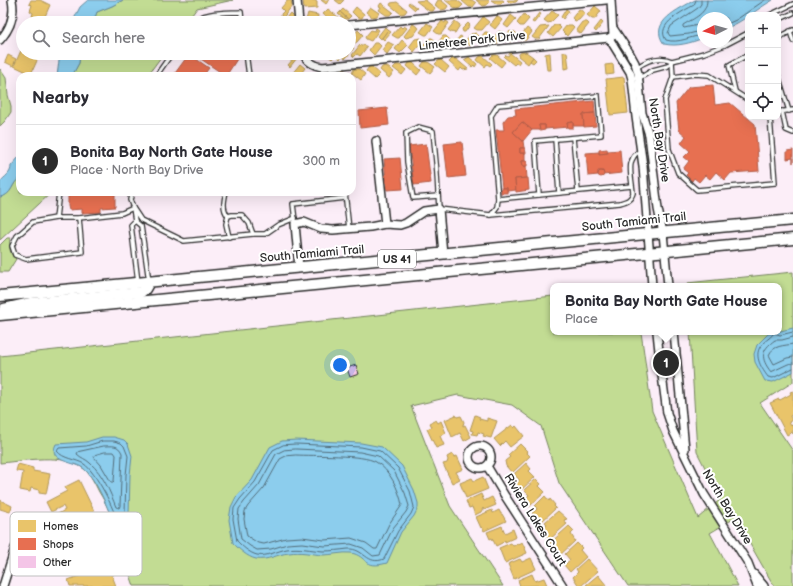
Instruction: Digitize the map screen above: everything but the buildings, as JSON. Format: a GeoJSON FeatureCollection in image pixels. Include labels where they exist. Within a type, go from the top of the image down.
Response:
{"type":"FeatureCollection","features":[{"type":"Feature","properties":{"kind":"main road","name":"South Tamiami Trail"},"geometry":{"type":"LineString","coordinates":[[0,296],[793,220]]}},
{"type":"Feature","properties":{"kind":"main road","name":"US 41"},"geometry":{"type":"LineString","coordinates":[[0,315],[793,239]]}},
{"type":"Feature","properties":{"kind":"main road"},"geometry":{"type":"LineString","coordinates":[[0,310],[31,303],[132,294],[141,292],[145,289],[149,282]]}},
{"type":"Feature","properties":{"kind":"street"},"geometry":{"type":"LineString","coordinates":[[0,40],[6,33],[13,16],[14,8],[12,0]]}},
{"type":"Feature","properties":{"kind":"street"},"geometry":{"type":"LineString","coordinates":[[297,0],[298,16]]}},
{"type":"Feature","properties":{"kind":"street"},"geometry":{"type":"LineString","coordinates":[[356,24],[606,0]]}},
{"type":"Feature","properties":{"kind":"street"},"geometry":{"type":"LineString","coordinates":[[609,38],[613,35],[614,28],[611,0]]}},
{"type":"Feature","properties":{"kind":"street","name":"North Bay Drive"},"geometry":{"type":"LineString","coordinates":[[614,28],[631,54],[642,113],[649,135],[668,283]]}},
{"type":"Feature","properties":{"kind":"street","name":"North Bay Drive"},"geometry":{"type":"LineString","coordinates":[[609,38],[622,59],[633,70]]}},
{"type":"Feature","properties":{"kind":"street","name":"Limetree Park Drive"},"geometry":{"type":"LineString","coordinates":[[307,60],[314,65],[322,67],[609,38]]}},
{"type":"Feature","properties":{"kind":"street"},"geometry":{"type":"LineString","coordinates":[[622,59],[631,54]]}},
{"type":"Feature","properties":{"kind":"street","name":"North Bay Drive"},"geometry":{"type":"LineString","coordinates":[[635,81],[652,283]]}},
{"type":"Feature","properties":{"kind":"street"},"geometry":{"type":"LineString","coordinates":[[376,141],[385,224]]}},
{"type":"Feature","properties":{"kind":"street"},"geometry":{"type":"LineString","coordinates":[[299,268],[295,221],[304,222],[326,230],[370,227],[385,224],[400,225],[406,223],[424,211],[439,209],[443,254]]}},
{"type":"Feature","properties":{"kind":"street","name":"North Bay Drive"},"geometry":{"type":"LineString","coordinates":[[657,335],[666,413],[673,431],[714,512],[750,568],[764,586]]}},
{"type":"Feature","properties":{"kind":"street","name":"North Bay Drive"},"geometry":{"type":"LineString","coordinates":[[674,335],[683,440],[686,457]]}},
{"type":"Feature","properties":{"kind":"street","name":"Riviera Lakes Court"},"geometry":{"type":"LineString","coordinates":[[487,466],[563,586]]}},
{"type":"Feature","properties":{"kind":"street"},"geometry":{"type":"LineString","coordinates":[[3,586],[10,564]]}},
{"type":"Feature","properties":{"kind":"street","name":"North Bay Drive"},"geometry":{"type":"LineString","coordinates":[[750,568],[756,586]]}},
{"type":"Feature","properties":{"kind":"lane"},"geometry":{"type":"LineString","coordinates":[[776,12],[793,4]]}},
{"type":"Feature","properties":{"kind":"lane"},"geometry":{"type":"LineString","coordinates":[[205,16],[211,14],[241,12],[241,16]]}},
{"type":"Feature","properties":{"kind":"lane"},"geometry":{"type":"LineString","coordinates":[[781,19],[793,13]]}},
{"type":"Feature","properties":{"kind":"lane"},"geometry":{"type":"LineString","coordinates":[[781,36],[792,31],[793,41]]}},
{"type":"Feature","properties":{"kind":"lane"},"geometry":{"type":"LineString","coordinates":[[633,70],[646,62],[655,59],[666,59],[672,61],[704,53],[745,35]]}},
{"type":"Feature","properties":{"kind":"lane"},"geometry":{"type":"LineString","coordinates":[[734,91],[730,65],[745,57]]}},
{"type":"Feature","properties":{"kind":"lane"},"geometry":{"type":"LineString","coordinates":[[159,72],[167,60]]}},
{"type":"Feature","properties":{"kind":"lane"},"geometry":{"type":"LineString","coordinates":[[247,60],[248,72]]}},
{"type":"Feature","properties":{"kind":"lane"},"geometry":{"type":"LineString","coordinates":[[672,61],[673,77],[665,100],[669,150],[678,173],[697,190],[775,183],[770,120]]}},
{"type":"Feature","properties":{"kind":"lane"},"geometry":{"type":"LineString","coordinates":[[635,81],[653,70],[668,66],[672,61]]}},
{"type":"Feature","properties":{"kind":"lane"},"geometry":{"type":"LineString","coordinates":[[673,77],[695,74],[709,75],[745,98]]}},
{"type":"Feature","properties":{"kind":"lane"},"geometry":{"type":"LineString","coordinates":[[781,83],[791,110],[781,112]]}},
{"type":"Feature","properties":{"kind":"lane"},"geometry":{"type":"LineString","coordinates":[[491,215],[497,207],[498,199],[491,116],[498,106],[598,96],[601,135],[535,141],[539,195]]}},
{"type":"Feature","properties":{"kind":"lane"},"geometry":{"type":"LineString","coordinates":[[781,115],[786,130],[793,133]]}},
{"type":"Feature","properties":{"kind":"lane"},"geometry":{"type":"LineString","coordinates":[[438,196],[413,198],[407,162],[406,133],[418,127],[433,131],[438,196],[439,209],[491,215],[628,201],[632,197],[630,162],[635,154],[641,151]]}},
{"type":"Feature","properties":{"kind":"lane"},"geometry":{"type":"LineString","coordinates":[[573,138],[578,191]]}},
{"type":"Feature","properties":{"kind":"lane"},"geometry":{"type":"LineString","coordinates":[[555,139],[560,193]]}},
{"type":"Feature","properties":{"kind":"lane"},"geometry":{"type":"LineString","coordinates":[[498,199],[632,186]]}},
{"type":"Feature","properties":{"kind":"lane"},"geometry":{"type":"LineString","coordinates":[[56,218],[59,196]]}},
{"type":"Feature","properties":{"kind":"lane"},"geometry":{"type":"LineString","coordinates":[[131,196],[130,200],[135,221],[141,226],[149,282]]}},
{"type":"Feature","properties":{"kind":"lane"},"geometry":{"type":"LineString","coordinates":[[225,196],[224,204],[225,213],[228,216],[226,224],[229,237]]}},
{"type":"Feature","properties":{"kind":"lane"},"geometry":{"type":"LineString","coordinates":[[132,208],[141,220],[184,241],[265,234],[278,225],[295,221],[293,204],[346,198],[349,229]]}},
{"type":"Feature","properties":{"kind":"lane"},"geometry":{"type":"LineString","coordinates":[[80,218],[82,252],[26,259],[15,255],[12,246],[17,236],[33,222],[56,218],[80,218],[122,213],[132,208]]}},
{"type":"Feature","properties":{"kind":"lane"},"geometry":{"type":"LineString","coordinates":[[228,216],[242,216],[249,223],[253,234]]}},
{"type":"Feature","properties":{"kind":"lane"},"geometry":{"type":"LineString","coordinates":[[135,221],[131,225],[138,283]]}},
{"type":"Feature","properties":{"kind":"green space"},"geometry":{"type":"Polygon","coordinates":[[[123,0],[233,0],[197,8],[191,16],[96,16],[97,12],[123,0]]]}},
{"type":"Feature","properties":{"kind":"green space"},"geometry":{"type":"Polygon","coordinates":[[[79,60],[159,60],[150,72],[74,72],[79,60]]]}},
{"type":"Feature","properties":{"kind":"green space"},"geometry":{"type":"Polygon","coordinates":[[[0,69],[6,78],[11,112],[0,126],[0,69]]]}},
{"type":"Feature","properties":{"kind":"green space"},"geometry":{"type":"Polygon","coordinates":[[[16,182],[16,196],[48,196],[0,240],[0,197],[7,194],[16,182]]]}},
{"type":"Feature","properties":{"kind":"green space"},"geometry":{"type":"Polygon","coordinates":[[[7,238],[10,238],[10,250],[16,259],[8,272],[0,272],[0,245],[7,238]]]}},
{"type":"Feature","properties":{"kind":"green space"},"geometry":{"type":"Polygon","coordinates":[[[793,272],[793,382],[760,403],[793,451],[793,586],[774,586],[735,518],[710,533],[738,586],[628,586],[559,483],[541,426],[512,405],[458,395],[411,406],[450,506],[503,586],[134,586],[130,576],[142,576],[142,512],[109,512],[89,474],[75,464],[55,459],[0,463],[0,356],[550,296],[550,335],[641,335],[652,411],[698,518],[721,499],[697,452],[690,335],[782,335],[782,283],[687,283],[793,272]]]}},
{"type":"Feature","properties":{"kind":"water"},"geometry":{"type":"Polygon","coordinates":[[[88,0],[123,0],[97,12],[96,16],[76,16],[80,7],[88,0]]]}},
{"type":"Feature","properties":{"kind":"water"},"geometry":{"type":"Polygon","coordinates":[[[695,0],[773,0],[754,12],[745,12],[745,18],[733,25],[733,12],[697,12],[697,40],[684,44],[664,44],[660,36],[660,29],[668,17],[695,0]]]}},
{"type":"Feature","properties":{"kind":"water"},"geometry":{"type":"Polygon","coordinates":[[[59,60],[79,60],[74,72],[58,72],[59,60]]]}},
{"type":"Feature","properties":{"kind":"water"},"geometry":{"type":"Polygon","coordinates":[[[16,160],[16,182],[7,194],[0,197],[0,182],[9,173],[11,166],[16,160]]]}},
{"type":"Feature","properties":{"kind":"water"},"geometry":{"type":"Polygon","coordinates":[[[793,328],[793,372],[773,382],[765,381],[755,362],[754,354],[757,345],[767,335],[782,335],[782,331],[793,328]]]}},
{"type":"Feature","properties":{"kind":"water"},"geometry":{"type":"Polygon","coordinates":[[[102,437],[114,437],[124,440],[128,444],[132,456],[129,512],[109,512],[100,492],[87,472],[79,466],[58,458],[55,454],[54,450],[56,444],[86,442],[102,437]]]}},
{"type":"Feature","properties":{"kind":"water"},"geometry":{"type":"Polygon","coordinates":[[[296,440],[361,443],[382,447],[402,466],[414,490],[418,508],[414,516],[401,532],[387,563],[379,565],[370,564],[351,553],[323,555],[293,552],[265,559],[256,559],[246,555],[233,543],[229,520],[231,507],[236,497],[252,480],[270,447],[282,441],[296,440]]]}},
{"type":"Feature","properties":{"kind":"place","name":"Bonita Bay North Gate House"},"geometry":{"type":"Point","coordinates":[666,363]}}]}
